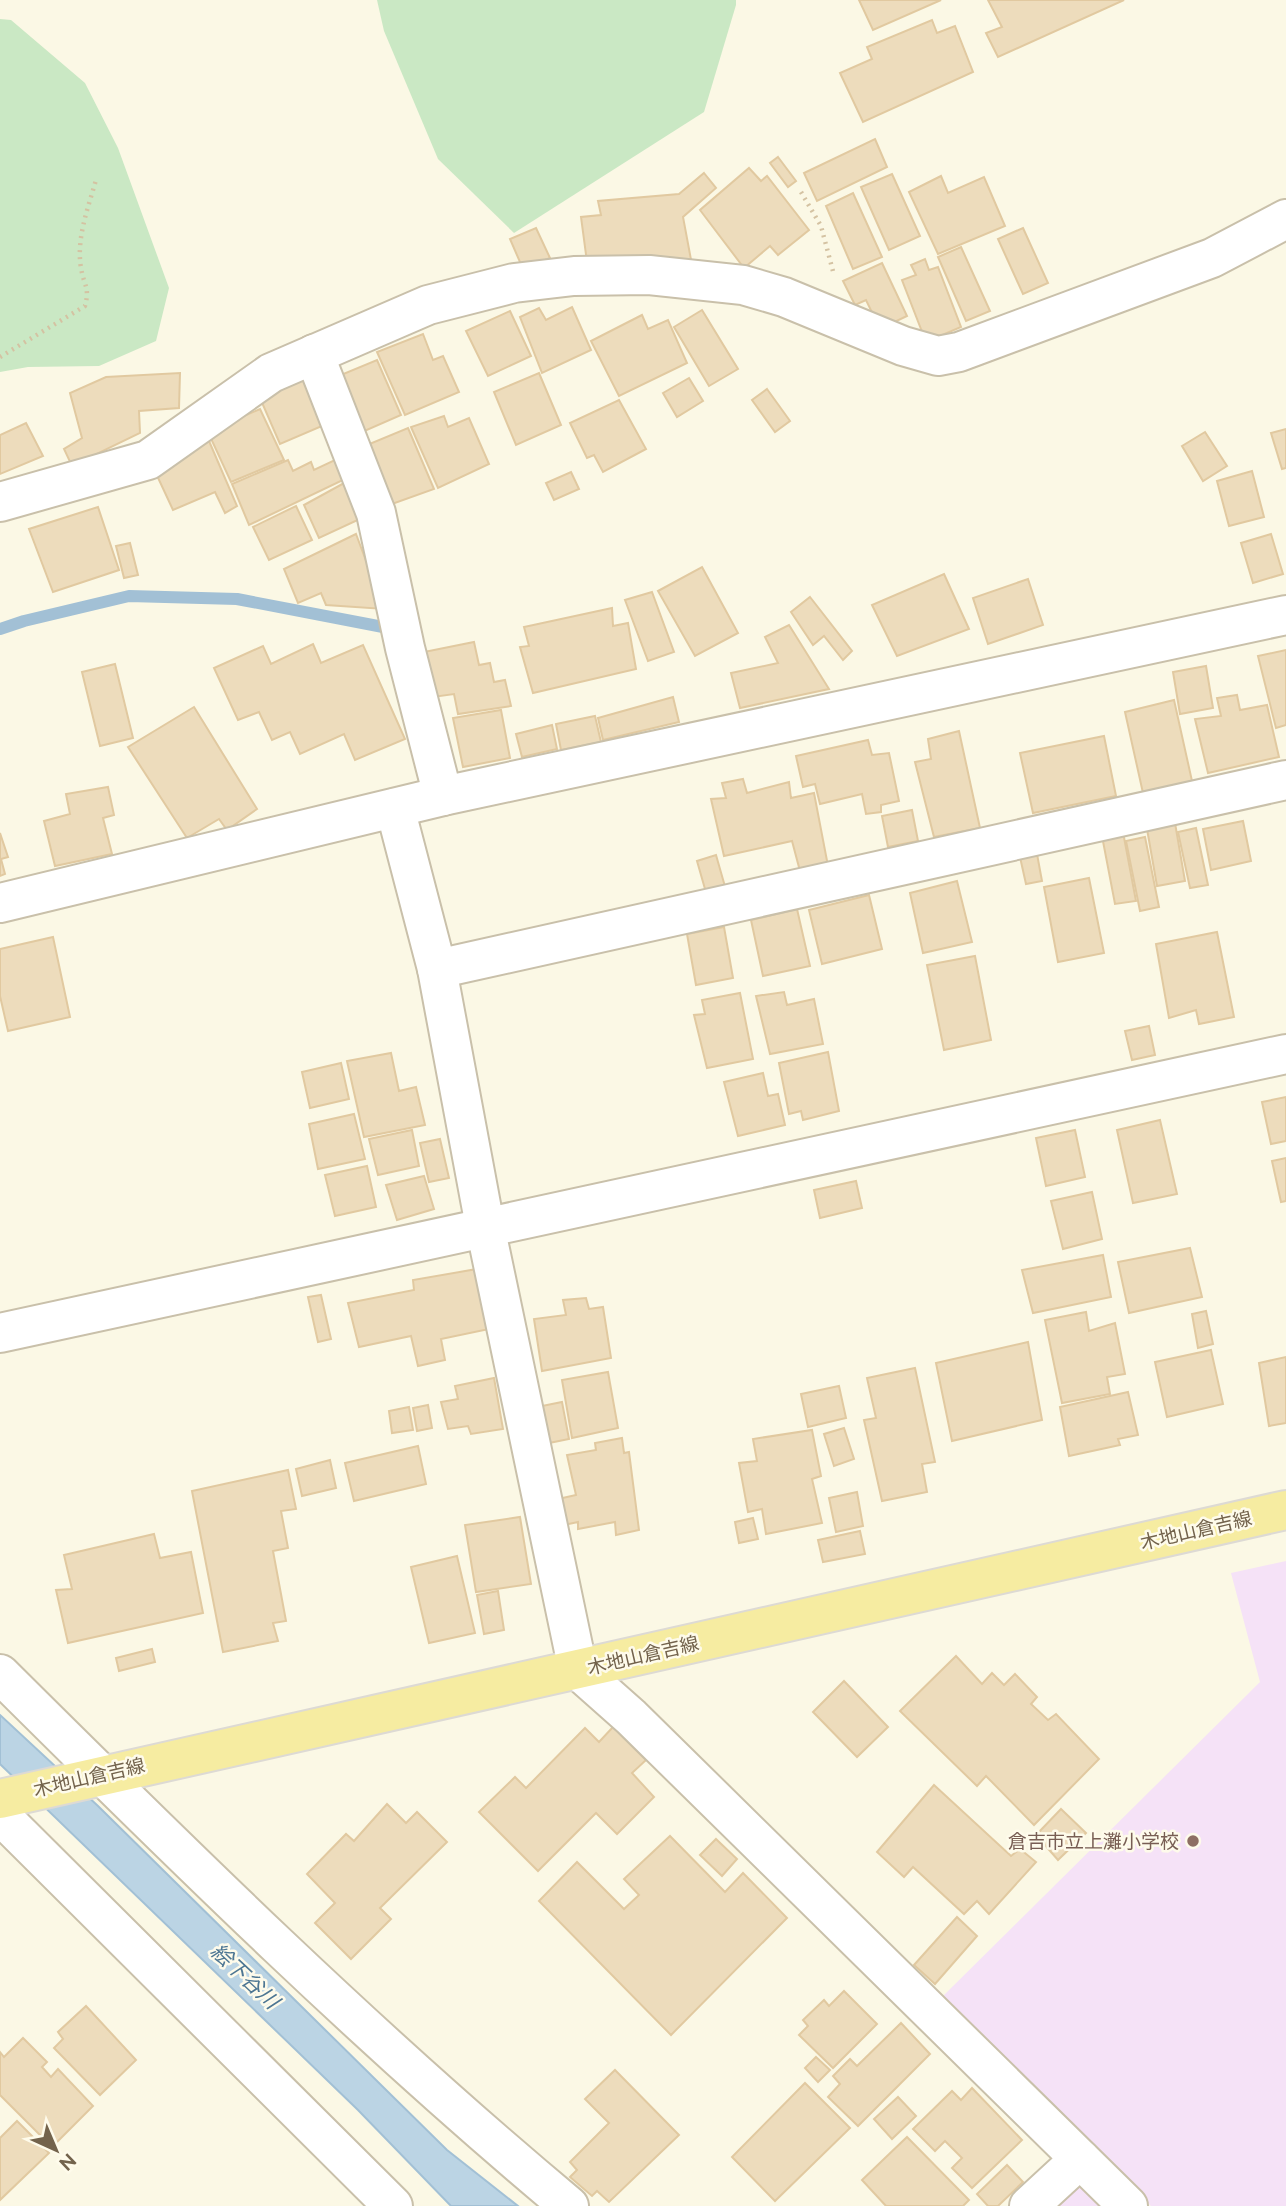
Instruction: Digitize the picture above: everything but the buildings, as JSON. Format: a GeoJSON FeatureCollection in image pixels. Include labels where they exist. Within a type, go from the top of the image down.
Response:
{"type":"FeatureCollection","features":[{"type":"Feature","properties":{"kind":"main road","name":"木地山倉吉線"},"geometry":{"type":"LineString","coordinates":[[7,1802],[90,1776],[578,1670],[1286,1510]]}},
{"type":"Feature","properties":{"kind":"street"},"geometry":{"type":"LineString","coordinates":[[0,502],[148,460],[271,373],[428,305],[514,283],[574,276],[649,275],[743,285],[784,297],[853,323],[903,346],[938,356],[959,352],[1212,258],[1286,219]]}},
{"type":"Feature","properties":{"kind":"street"},"geometry":{"type":"LineString","coordinates":[[314,354],[376,513],[405,648],[443,796]]}},
{"type":"Feature","properties":{"kind":"street"},"geometry":{"type":"LineString","coordinates":[[0,903],[443,796],[1286,615]]}},
{"type":"Feature","properties":{"kind":"street"},"geometry":{"type":"LineString","coordinates":[[437,969],[1286,780]]}},
{"type":"Feature","properties":{"kind":"street"},"geometry":{"type":"LineString","coordinates":[[395,808],[437,969],[485,1226],[578,1670],[631,1717],[1128,2206]]}},
{"type":"Feature","properties":{"kind":"street"},"geometry":{"type":"LineString","coordinates":[[0,1333],[1286,1054]]}},
{"type":"Feature","properties":{"kind":"street"},"geometry":{"type":"LineString","coordinates":[[0,1674],[90,1776],[458,2113],[569,2206]]}},
{"type":"Feature","properties":{"kind":"street"},"geometry":{"type":"LineString","coordinates":[[7,1802],[393,2206]]}},
{"type":"Feature","properties":{"kind":"street"},"geometry":{"type":"LineString","coordinates":[[1029,2206],[1080,2159]]}},
{"type":"Feature","properties":{"kind":"path"},"geometry":{"type":"LineString","coordinates":[[0,357],[85,306],[89,291],[81,269],[81,235],[96,180]]}},
{"type":"Feature","properties":{"kind":"path"},"geometry":{"type":"LineString","coordinates":[[801,192],[821,226],[843,307],[853,323]]}},
{"type":"Feature","properties":{"kind":"shaded area","name":"倉吉市立上灘小学校"},"geometry":{"type":"Polygon","coordinates":[[[1286,1561],[1286,2206],[1151,2206],[939,2000],[1260,1682],[1231,1573],[1286,1561]]]}},
{"type":"Feature","properties":{"kind":"shaded area"},"geometry":{"type":"Polygon","coordinates":[[[1083,2182],[1107,2206],[1049,2206],[1083,2182]]]}},
{"type":"Feature","properties":{"kind":"green space"},"geometry":{"type":"Polygon","coordinates":[[[377,0],[736,0],[736,5],[704,112],[514,233],[438,159],[384,31],[377,0]]]}},
{"type":"Feature","properties":{"kind":"green space"},"geometry":{"type":"Polygon","coordinates":[[[0,19],[11,20],[85,83],[118,148],[169,288],[156,341],[99,366],[28,367],[0,372],[0,19]]]}},
{"type":"Feature","properties":{"kind":"water","name":"絵下谷川"},"geometry":{"type":"Polygon","coordinates":[[[0,1715],[98,1806],[447,2150],[518,2206],[451,2206],[358,2110],[0,1764],[0,1715]]]}},
{"type":"Feature","properties":{"kind":"waterway"},"geometry":{"type":"LineString","coordinates":[[0,629],[129,596],[237,599],[383,627]]}},
{"type":"Feature","properties":{"kind":"place","name":"倉吉市立上灘小学校"},"geometry":{"type":"Point","coordinates":[1193,1841]}}]}
